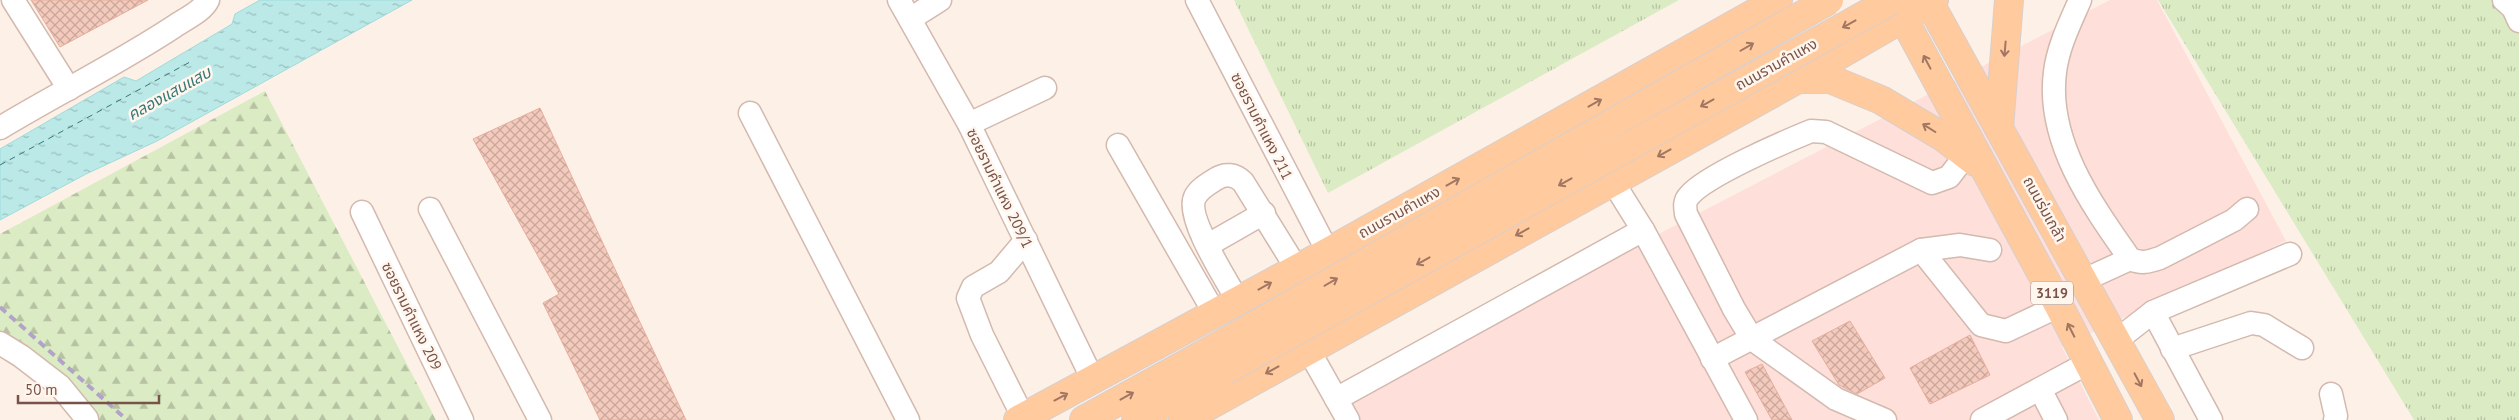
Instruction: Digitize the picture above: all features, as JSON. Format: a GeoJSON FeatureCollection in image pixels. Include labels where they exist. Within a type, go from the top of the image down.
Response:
{"type":"FeatureCollection","features":[{"type":"Feature","properties":{"kind":"main road"},"geometry":{"type":"LineString","coordinates":[[1738,23],[1752,0]]}},
{"type":"Feature","properties":{"kind":"main road","name":"ถนนรามคำแหง"},"geometry":{"type":"LineString","coordinates":[[1020,419],[1227,308],[1778,0]]}},
{"type":"Feature","properties":{"kind":"main road","name":"ถนนรามคำแหง"},"geometry":{"type":"LineString","coordinates":[[1136,420],[1218,360],[1829,0]]}},
{"type":"Feature","properties":{"kind":"main road"},"geometry":{"type":"LineString","coordinates":[[1999,128],[2010,0]]}},
{"type":"Feature","properties":{"kind":"main road","name":"ถนนรามคำแหง"},"geometry":{"type":"LineString","coordinates":[[1084,420],[1218,360],[1896,6],[1931,1]]}},
{"type":"Feature","properties":{"kind":"main road","name":"ถนนร่มเกล้า"},"geometry":{"type":"LineString","coordinates":[[1931,1],[2160,420]]}},
{"type":"Feature","properties":{"kind":"main road","name":"ถนนรามคำแหง"},"geometry":{"type":"LineString","coordinates":[[1183,420],[1798,79],[1896,6]]}},
{"type":"Feature","properties":{"kind":"main road","name":"3119"},"geometry":{"type":"LineString","coordinates":[[1896,6],[1974,161],[2059,306],[2118,420]]}},
{"type":"Feature","properties":{"kind":"main road"},"geometry":{"type":"LineString","coordinates":[[1712,37],[1788,10],[1801,10],[1810,16],[1812,27],[1810,39],[1798,56],[1745,108]]}},
{"type":"Feature","properties":{"kind":"main road"},"geometry":{"type":"LineString","coordinates":[[1798,79],[1830,79],[1881,100],[1943,137],[1974,161]]}},
{"type":"Feature","properties":{"kind":"street"},"geometry":{"type":"LineString","coordinates":[[13,0],[69,89]]}},
{"type":"Feature","properties":{"kind":"street"},"geometry":{"type":"LineString","coordinates":[[0,128],[146,45],[186,19],[206,4],[208,0]]}},
{"type":"Feature","properties":{"kind":"street"},"geometry":{"type":"LineString","coordinates":[[905,9],[940,0]]}},
{"type":"Feature","properties":{"kind":"street","name":"ซอยรามคำแหง 211"},"geometry":{"type":"LineString","coordinates":[[1197,0],[1328,252]]}},
{"type":"Feature","properties":{"kind":"street"},"geometry":{"type":"LineString","coordinates":[[2080,0],[2058,54],[2054,73],[2056,115],[2068,158],[2092,200],[2130,259],[2148,262],[2160,258],[2234,220],[2247,209]]}},
{"type":"Feature","properties":{"kind":"street"},"geometry":{"type":"LineString","coordinates":[[2504,0],[2513,8],[2519,21]]}},
{"type":"Feature","properties":{"kind":"street","name":"ซอยรามคำแหง 209/1"},"geometry":{"type":"LineString","coordinates":[[905,9],[969,124],[1093,380]]}},
{"type":"Feature","properties":{"kind":"street"},"geometry":{"type":"LineString","coordinates":[[969,124],[1045,88]]}},
{"type":"Feature","properties":{"kind":"street"},"geometry":{"type":"LineString","coordinates":[[750,113],[908,420]]}},
{"type":"Feature","properties":{"kind":"street"},"geometry":{"type":"LineString","coordinates":[[1885,420],[1836,399],[1752,340],[1734,309],[1686,214],[1684,204],[1689,196],[1712,178],[1811,131],[1826,132],[1932,183],[1949,177],[1974,161]]}},
{"type":"Feature","properties":{"kind":"street"},"geometry":{"type":"LineString","coordinates":[[1118,145],[1227,308]]}},
{"type":"Feature","properties":{"kind":"street"},"geometry":{"type":"LineString","coordinates":[[1227,308],[1208,245],[1194,216],[1192,207],[1195,197],[1201,190],[1220,176],[1233,175],[1238,178],[1264,213],[1297,269]]}},
{"type":"Feature","properties":{"kind":"street"},"geometry":{"type":"LineString","coordinates":[[1613,182],[1643,230],[1746,420]]}},
{"type":"Feature","properties":{"kind":"street"},"geometry":{"type":"LineString","coordinates":[[430,209],[540,420]]}},
{"type":"Feature","properties":{"kind":"street","name":"ซอยรามคำแหง 209"},"geometry":{"type":"LineString","coordinates":[[362,212],[462,420]]}},
{"type":"Feature","properties":{"kind":"street"},"geometry":{"type":"LineString","coordinates":[[1208,245],[1264,213]]}},
{"type":"Feature","properties":{"kind":"street"},"geometry":{"type":"LineString","coordinates":[[1336,399],[1643,230]]}},
{"type":"Feature","properties":{"kind":"street"},"geometry":{"type":"LineString","coordinates":[[1020,419],[982,335],[968,298],[973,288],[999,272],[1026,240]]}},
{"type":"Feature","properties":{"kind":"street"},"geometry":{"type":"LineString","coordinates":[[1712,359],[1752,340],[1921,250],[1960,245],[1990,250]]}},
{"type":"Feature","properties":{"kind":"street"},"geometry":{"type":"LineString","coordinates":[[1921,250],[1981,325],[2006,331],[2059,306]]}},
{"type":"Feature","properties":{"kind":"street"},"geometry":{"type":"LineString","coordinates":[[2117,340],[2154,312],[2290,254]]}},
{"type":"Feature","properties":{"kind":"street"},"geometry":{"type":"LineString","coordinates":[[2084,280],[2130,259]]}},
{"type":"Feature","properties":{"kind":"street"},"geometry":{"type":"LineString","coordinates":[[2154,312],[2172,350],[2211,420]]}},
{"type":"Feature","properties":{"kind":"street"},"geometry":{"type":"LineString","coordinates":[[2172,350],[2251,324],[2264,325],[2302,348]]}},
{"type":"Feature","properties":{"kind":"street"},"geometry":{"type":"LineString","coordinates":[[0,343],[21,356],[60,386],[86,420]]}},
{"type":"Feature","properties":{"kind":"street"},"geometry":{"type":"LineString","coordinates":[[1308,350],[1348,420]]}},
{"type":"Feature","properties":{"kind":"street"},"geometry":{"type":"LineString","coordinates":[[1992,418],[2088,363]]}},
{"type":"Feature","properties":{"kind":"street"},"geometry":{"type":"LineString","coordinates":[[2040,389],[2056,420]]}},
{"type":"Feature","properties":{"kind":"street"},"geometry":{"type":"LineString","coordinates":[[2331,394],[2336,416],[2335,420]]}},
{"type":"Feature","properties":{"kind":"shaded area"},"geometry":{"type":"Polygon","coordinates":[[[2110,0],[2157,0],[2286,241],[2062,347],[2099,420],[1355,420],[1347,403],[1622,253],[2110,0]]]}},
{"type":"Feature","properties":{"kind":"green space"},"geometry":{"type":"Polygon","coordinates":[[[1234,0],[1679,0],[1328,193],[1234,0]]]}},
{"type":"Feature","properties":{"kind":"green space"},"geometry":{"type":"Polygon","coordinates":[[[2158,0],[2519,0],[2519,420],[2414,420],[2158,0]]]}},
{"type":"Feature","properties":{"kind":"green space"},"geometry":{"type":"Polygon","coordinates":[[[265,91],[436,420],[92,420],[0,333],[0,234],[265,91]]]}},
{"type":"Feature","properties":{"kind":"water","name":"คลองแสนแสบ"},"geometry":{"type":"Polygon","coordinates":[[[260,0],[412,0],[157,141],[86,174],[0,220],[0,149],[124,77],[136,81],[232,24],[235,14],[260,0]]]}},
{"type":"Feature","properties":{"kind":"building"},"geometry":{"type":"Polygon","coordinates":[[[31,0],[148,0],[60,47],[31,0]]]}},
{"type":"Feature","properties":{"kind":"building"},"geometry":{"type":"Polygon","coordinates":[[[540,108],[686,420],[600,420],[543,303],[559,294],[473,139],[540,108]]]}},
{"type":"Feature","properties":{"kind":"building"},"geometry":{"type":"Polygon","coordinates":[[[1850,321],[1885,378],[1857,394],[1839,385],[1812,341],[1850,321]]]}},
{"type":"Feature","properties":{"kind":"building"},"geometry":{"type":"Polygon","coordinates":[[[1970,335],[1990,375],[1930,404],[1910,368],[1970,335]]]}},
{"type":"Feature","properties":{"kind":"building"},"geometry":{"type":"Polygon","coordinates":[[[1762,364],[1792,420],[1772,420],[1745,372],[1762,364]]]}},
{"type":"Feature","properties":{"kind":"ferry route"},"geometry":{"type":"LineString","coordinates":[[0,165],[190,62]]}},
{"type":"Feature","properties":{"kind":"railway"},"geometry":{"type":"LineString","coordinates":[[0,307],[127,420]]}}]}
